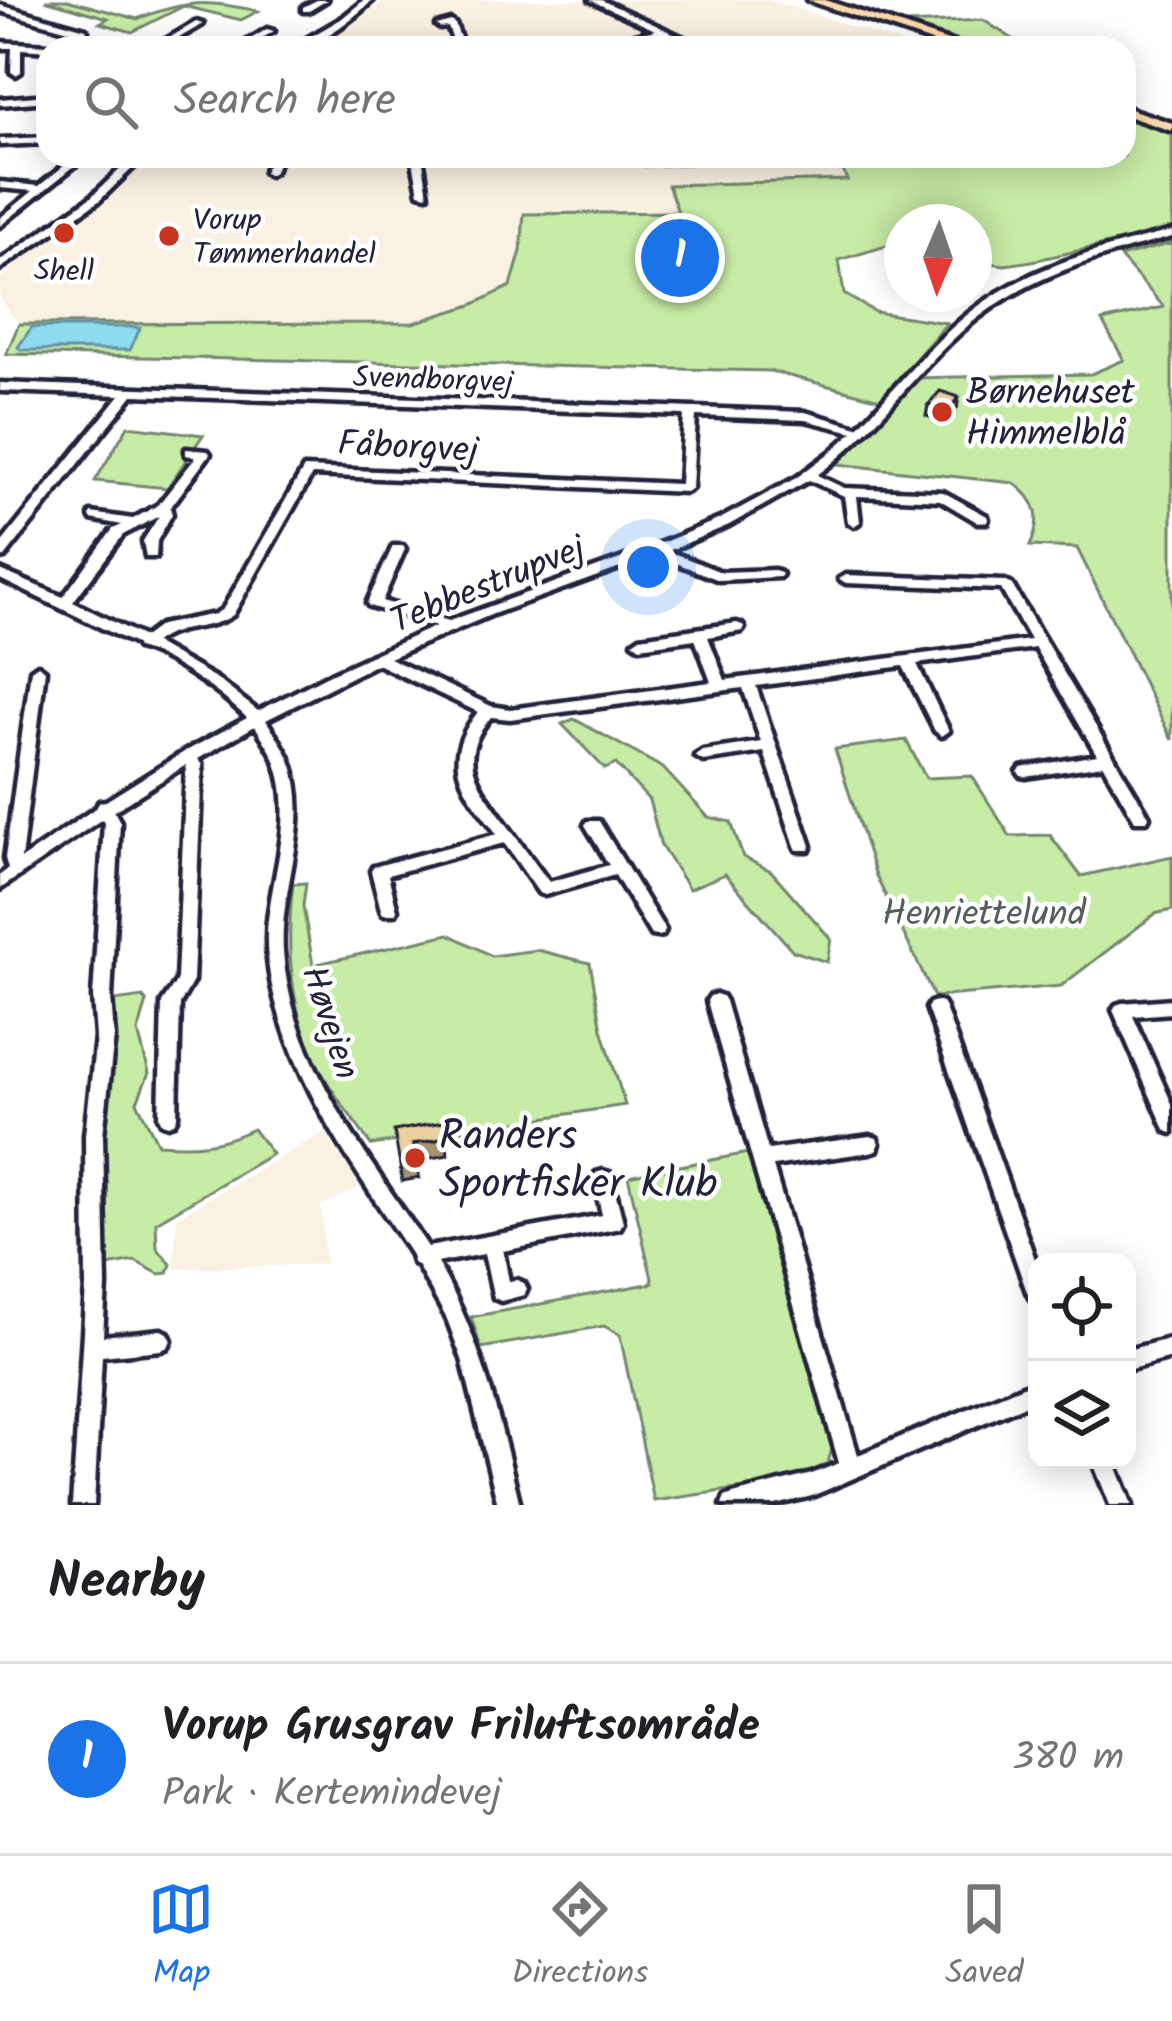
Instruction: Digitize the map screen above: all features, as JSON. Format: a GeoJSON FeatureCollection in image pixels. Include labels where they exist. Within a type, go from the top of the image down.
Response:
{"type":"FeatureCollection","features":[{"type":"Feature","properties":{"kind":"highway"},"geometry":{"type":"LineString","coordinates":[[791,0],[903,36]]}},
{"type":"Feature","properties":{"kind":"highway"},"geometry":{"type":"LineString","coordinates":[[813,0],[926,36]]}},
{"type":"Feature","properties":{"kind":"highway"},"geometry":{"type":"LineString","coordinates":[[1136,111],[1172,123]]}},
{"type":"Feature","properties":{"kind":"street"},"geometry":{"type":"LineString","coordinates":[[2,10],[26,0]]}},
{"type":"Feature","properties":{"kind":"street"},"geometry":{"type":"LineString","coordinates":[[306,9],[323,0]]}},
{"type":"Feature","properties":{"kind":"street"},"geometry":{"type":"LineString","coordinates":[[317,36],[369,0]]}},
{"type":"Feature","properties":{"kind":"street"},"geometry":{"type":"LineString","coordinates":[[594,0],[674,36]]}},
{"type":"Feature","properties":{"kind":"street"},"geometry":{"type":"LineString","coordinates":[[2,10],[83,32]]}},
{"type":"Feature","properties":{"kind":"street"},"geometry":{"type":"LineString","coordinates":[[178,36],[199,24]]}},
{"type":"Feature","properties":{"kind":"street"},"geometry":{"type":"LineString","coordinates":[[440,25],[451,24],[456,36]]}},
{"type":"Feature","properties":{"kind":"street"},"geometry":{"type":"LineString","coordinates":[[261,36],[270,31]]}},
{"type":"Feature","properties":{"kind":"street"},"geometry":{"type":"LineString","coordinates":[[642,36],[662,31]]}},
{"type":"Feature","properties":{"kind":"street"},"geometry":{"type":"LineString","coordinates":[[0,45],[36,47]]}},
{"type":"Feature","properties":{"kind":"street"},"geometry":{"type":"LineString","coordinates":[[16,72],[17,46]]}},
{"type":"Feature","properties":{"kind":"street"},"geometry":{"type":"LineString","coordinates":[[0,102],[36,99]]}},
{"type":"Feature","properties":{"kind":"street"},"geometry":{"type":"LineString","coordinates":[[0,142],[36,140]]}},
{"type":"Feature","properties":{"kind":"street"},"geometry":{"type":"LineString","coordinates":[[0,223],[67,168]]}},
{"type":"Feature","properties":{"kind":"street"},"geometry":{"type":"LineString","coordinates":[[1,264],[95,199],[127,168]]}},
{"type":"Feature","properties":{"kind":"street"},"geometry":{"type":"LineString","coordinates":[[269,172],[271,168]]}},
{"type":"Feature","properties":{"kind":"street"},"geometry":{"type":"LineString","coordinates":[[419,168],[424,193]]}},
{"type":"Feature","properties":{"kind":"street"},"geometry":{"type":"LineString","coordinates":[[0,185],[40,189]]}},
{"type":"Feature","properties":{"kind":"street","name":"Tebbestrupvej"},"geometry":{"type":"LineString","coordinates":[[0,883],[104,806],[258,718],[450,626],[732,518],[808,475],[862,430],[918,366],[994,300],[1067,265],[1172,234]]}},
{"type":"Feature","properties":{"kind":"street","name":"Svendborgvej"},"geometry":{"type":"LineString","coordinates":[[0,387],[805,416],[862,430]]}},
{"type":"Feature","properties":{"kind":"street"},"geometry":{"type":"LineString","coordinates":[[0,554],[129,392]]}},
{"type":"Feature","properties":{"kind":"street","name":"Fåborgvej"},"geometry":{"type":"LineString","coordinates":[[142,645],[182,622],[219,619],[227,612],[308,471],[686,488],[690,412]]}},
{"type":"Feature","properties":{"kind":"street"},"geometry":{"type":"LineString","coordinates":[[65,604],[131,525],[163,508],[204,454],[190,452]]}},
{"type":"Feature","properties":{"kind":"street"},"geometry":{"type":"LineString","coordinates":[[808,475],[850,492],[943,496],[963,512],[982,519]]}},
{"type":"Feature","properties":{"kind":"street"},"geometry":{"type":"LineString","coordinates":[[850,492],[854,522]]}},
{"type":"Feature","properties":{"kind":"street"},"geometry":{"type":"LineString","coordinates":[[151,554],[154,532],[166,514],[163,508]]}},
{"type":"Feature","properties":{"kind":"street"},"geometry":{"type":"LineString","coordinates":[[96,516],[154,532]]}},
{"type":"Feature","properties":{"kind":"street"},"geometry":{"type":"LineString","coordinates":[[398,549],[374,603],[450,626]]}},
{"type":"Feature","properties":{"kind":"street"},"geometry":{"type":"LineString","coordinates":[[655,550],[719,576],[776,574]]}},
{"type":"Feature","properties":{"kind":"street"},"geometry":{"type":"LineString","coordinates":[[0,574],[142,645],[258,718]]}},
{"type":"Feature","properties":{"kind":"street"},"geometry":{"type":"LineString","coordinates":[[846,578],[1000,582],[1141,818]]}},
{"type":"Feature","properties":{"kind":"street"},"geometry":{"type":"LineString","coordinates":[[640,642],[737,628]]}},
{"type":"Feature","properties":{"kind":"street"},"geometry":{"type":"LineString","coordinates":[[700,633],[720,686]]}},
{"type":"Feature","properties":{"kind":"street"},"geometry":{"type":"LineString","coordinates":[[378,659],[488,711],[522,713],[1039,643]]}},
{"type":"Feature","properties":{"kind":"street"},"geometry":{"type":"LineString","coordinates":[[908,661],[942,731]]}},
{"type":"Feature","properties":{"kind":"street"},"geometry":{"type":"LineString","coordinates":[[16,871],[13,858],[38,670]]}},
{"type":"Feature","properties":{"kind":"street"},"geometry":{"type":"LineString","coordinates":[[748,682],[802,846]]}},
{"type":"Feature","properties":{"kind":"street"},"geometry":{"type":"LineString","coordinates":[[488,711],[469,732],[463,766],[470,785],[545,889],[619,868]]}},
{"type":"Feature","properties":{"kind":"street","name":"Høvejen"},"geometry":{"type":"LineString","coordinates":[[258,718],[293,783],[295,810],[275,935],[278,978],[320,1096],[453,1310],[473,1360],[509,1505]]}},
{"type":"Feature","properties":{"kind":"street"},"geometry":{"type":"LineString","coordinates":[[703,755],[770,746]]}},
{"type":"Feature","properties":{"kind":"street"},"geometry":{"type":"LineString","coordinates":[[168,1117],[171,1003],[185,981],[194,764],[189,756]]}},
{"type":"Feature","properties":{"kind":"street"},"geometry":{"type":"LineString","coordinates":[[1026,772],[1107,759]]}},
{"type":"Feature","properties":{"kind":"street"},"geometry":{"type":"LineString","coordinates":[[82,1505],[92,1348],[94,1135],[105,1037],[102,998],[112,822],[104,806]]}},
{"type":"Feature","properties":{"kind":"street"},"geometry":{"type":"LineString","coordinates":[[593,825],[657,930]]}},
{"type":"Feature","properties":{"kind":"street"},"geometry":{"type":"LineString","coordinates":[[389,910],[379,871],[506,837]]}},
{"type":"Feature","properties":{"kind":"street"},"geometry":{"type":"LineString","coordinates":[[716,1001],[851,1468]]}},
{"type":"Feature","properties":{"kind":"street"},"geometry":{"type":"LineString","coordinates":[[1172,1006],[1122,1010],[1172,1125]]}},
{"type":"Feature","properties":{"kind":"street"},"geometry":{"type":"LineString","coordinates":[[936,1008],[1028,1267]]}},
{"type":"Feature","properties":{"kind":"street"},"geometry":{"type":"LineString","coordinates":[[762,1159],[870,1144]]}},
{"type":"Feature","properties":{"kind":"street"},"geometry":{"type":"LineString","coordinates":[[420,1258],[613,1222],[603,1179]]}},
{"type":"Feature","properties":{"kind":"street"},"geometry":{"type":"LineString","coordinates":[[492,1244],[501,1292],[517,1289]]}},
{"type":"Feature","properties":{"kind":"street"},"geometry":{"type":"LineString","coordinates":[[92,1348],[160,1340]]}},
{"type":"Feature","properties":{"kind":"street"},"geometry":{"type":"LineString","coordinates":[[1136,1358],[1172,1348]]}},
{"type":"Feature","properties":{"kind":"street"},"geometry":{"type":"LineString","coordinates":[[733,1505],[757,1502],[851,1468],[1028,1394]]}},
{"type":"Feature","properties":{"kind":"street"},"geometry":{"type":"LineString","coordinates":[[1106,1469],[1120,1505]]}},
{"type":"Feature","properties":{"kind":"shaded area"},"geometry":{"type":"Polygon","coordinates":[[[388,0],[769,0],[881,36],[328,36],[388,0]]]}},
{"type":"Feature","properties":{"kind":"shaded area"},"geometry":{"type":"Polygon","coordinates":[[[132,168],[842,168],[848,180],[669,185],[679,212],[521,251],[511,286],[472,305],[413,323],[19,324],[0,299],[0,279],[132,168]]]}},
{"type":"Feature","properties":{"kind":"shaded area"},"geometry":{"type":"Polygon","coordinates":[[[325,1132],[360,1187],[321,1206],[325,1264],[174,1269],[177,1217],[325,1132]]]}},
{"type":"Feature","properties":{"kind":"green space"},"geometry":{"type":"Polygon","coordinates":[[[45,0],[67,0],[137,19],[170,8],[196,4],[258,11],[241,20],[184,6],[132,32],[100,23],[108,18],[45,0]]]}},
{"type":"Feature","properties":{"kind":"green space"},"geometry":{"type":"Polygon","coordinates":[[[983,20],[1008,36],[944,36],[908,24],[983,20]]]}},
{"type":"Feature","properties":{"kind":"green space"},"geometry":{"type":"Polygon","coordinates":[[[1136,121],[1172,133],[1172,230],[1005,265],[992,263],[992,204],[884,204],[884,247],[839,260],[844,294],[875,312],[947,323],[880,399],[770,371],[6,354],[19,324],[413,323],[472,305],[511,286],[521,251],[524,214],[678,212],[668,185],[847,180],[842,168],[1136,168],[1136,121]]]}},
{"type":"Feature","properties":{"kind":"green space"},"geometry":{"type":"Polygon","coordinates":[[[1172,243],[1172,740],[1077,548],[1030,546],[1036,511],[1014,483],[837,464],[899,401],[914,378],[1091,374],[1124,360],[1102,321],[1164,307],[1120,257],[1172,243]]]}},
{"type":"Feature","properties":{"kind":"green space"},"geometry":{"type":"Polygon","coordinates":[[[128,426],[203,435],[167,488],[95,481],[128,426]]]}},
{"type":"Feature","properties":{"kind":"green space"},"geometry":{"type":"Polygon","coordinates":[[[574,719],[663,768],[708,817],[731,822],[743,857],[771,871],[831,939],[827,962],[793,951],[725,874],[689,889],[661,846],[649,800],[616,764],[605,769],[562,724],[574,719]]]}},
{"type":"Feature","properties":{"kind":"green space","name":"Henriettelund"},"geometry":{"type":"Polygon","coordinates":[[[906,740],[926,778],[972,776],[1010,836],[1050,835],[1081,876],[1172,856],[1172,910],[1155,914],[1061,986],[934,997],[876,876],[835,749],[906,740]]]}},
{"type":"Feature","properties":{"kind":"green space"},"geometry":{"type":"Polygon","coordinates":[[[306,883],[303,906],[313,965],[449,934],[492,956],[537,950],[590,963],[602,1029],[625,1105],[371,1145],[320,1069],[299,1016],[290,950],[291,906],[293,884],[306,883]]]}},
{"type":"Feature","properties":{"kind":"green space"},"geometry":{"type":"Polygon","coordinates":[[[143,997],[147,1002],[138,1032],[149,1073],[137,1102],[158,1144],[207,1144],[253,1129],[272,1154],[156,1222],[157,1248],[171,1264],[168,1273],[159,1274],[135,1261],[102,1267],[102,1127],[114,1001],[143,997]]]}},
{"type":"Feature","properties":{"kind":"green space"},"geometry":{"type":"Polygon","coordinates":[[[748,1153],[832,1449],[827,1466],[764,1485],[654,1501],[620,1335],[604,1326],[481,1348],[471,1317],[653,1283],[628,1176],[748,1153]]]}},
{"type":"Feature","properties":{"kind":"water"},"geometry":{"type":"Polygon","coordinates":[[[32,327],[140,328],[130,350],[21,350],[18,347],[32,327]]]}},
{"type":"Feature","properties":{"kind":"building"},"geometry":{"type":"Polygon","coordinates":[[[940,391],[959,397],[948,411],[928,405],[940,391]]]}},
{"type":"Feature","properties":{"kind":"building"},"geometry":{"type":"Polygon","coordinates":[[[443,1122],[446,1138],[413,1144],[417,1161],[400,1165],[394,1131],[443,1122]]]}},
{"type":"Feature","properties":{"kind":"place","name":"Shell"},"geometry":{"type":"Point","coordinates":[64,233]}},
{"type":"Feature","properties":{"kind":"place","name":"Vorup Tømmerhandel"},"geometry":{"type":"Point","coordinates":[169,236]}},
{"type":"Feature","properties":{"kind":"place","name":"Vorup Grusgrav Friluftsområde"},"geometry":{"type":"Point","coordinates":[680,258]}},
{"type":"Feature","properties":{"kind":"place","name":"Børnehuset Himmelblå"},"geometry":{"type":"Point","coordinates":[942,412]}},
{"type":"Feature","properties":{"kind":"place","name":"Randers Sportfisker Klub"},"geometry":{"type":"Point","coordinates":[415,1158]}}]}
